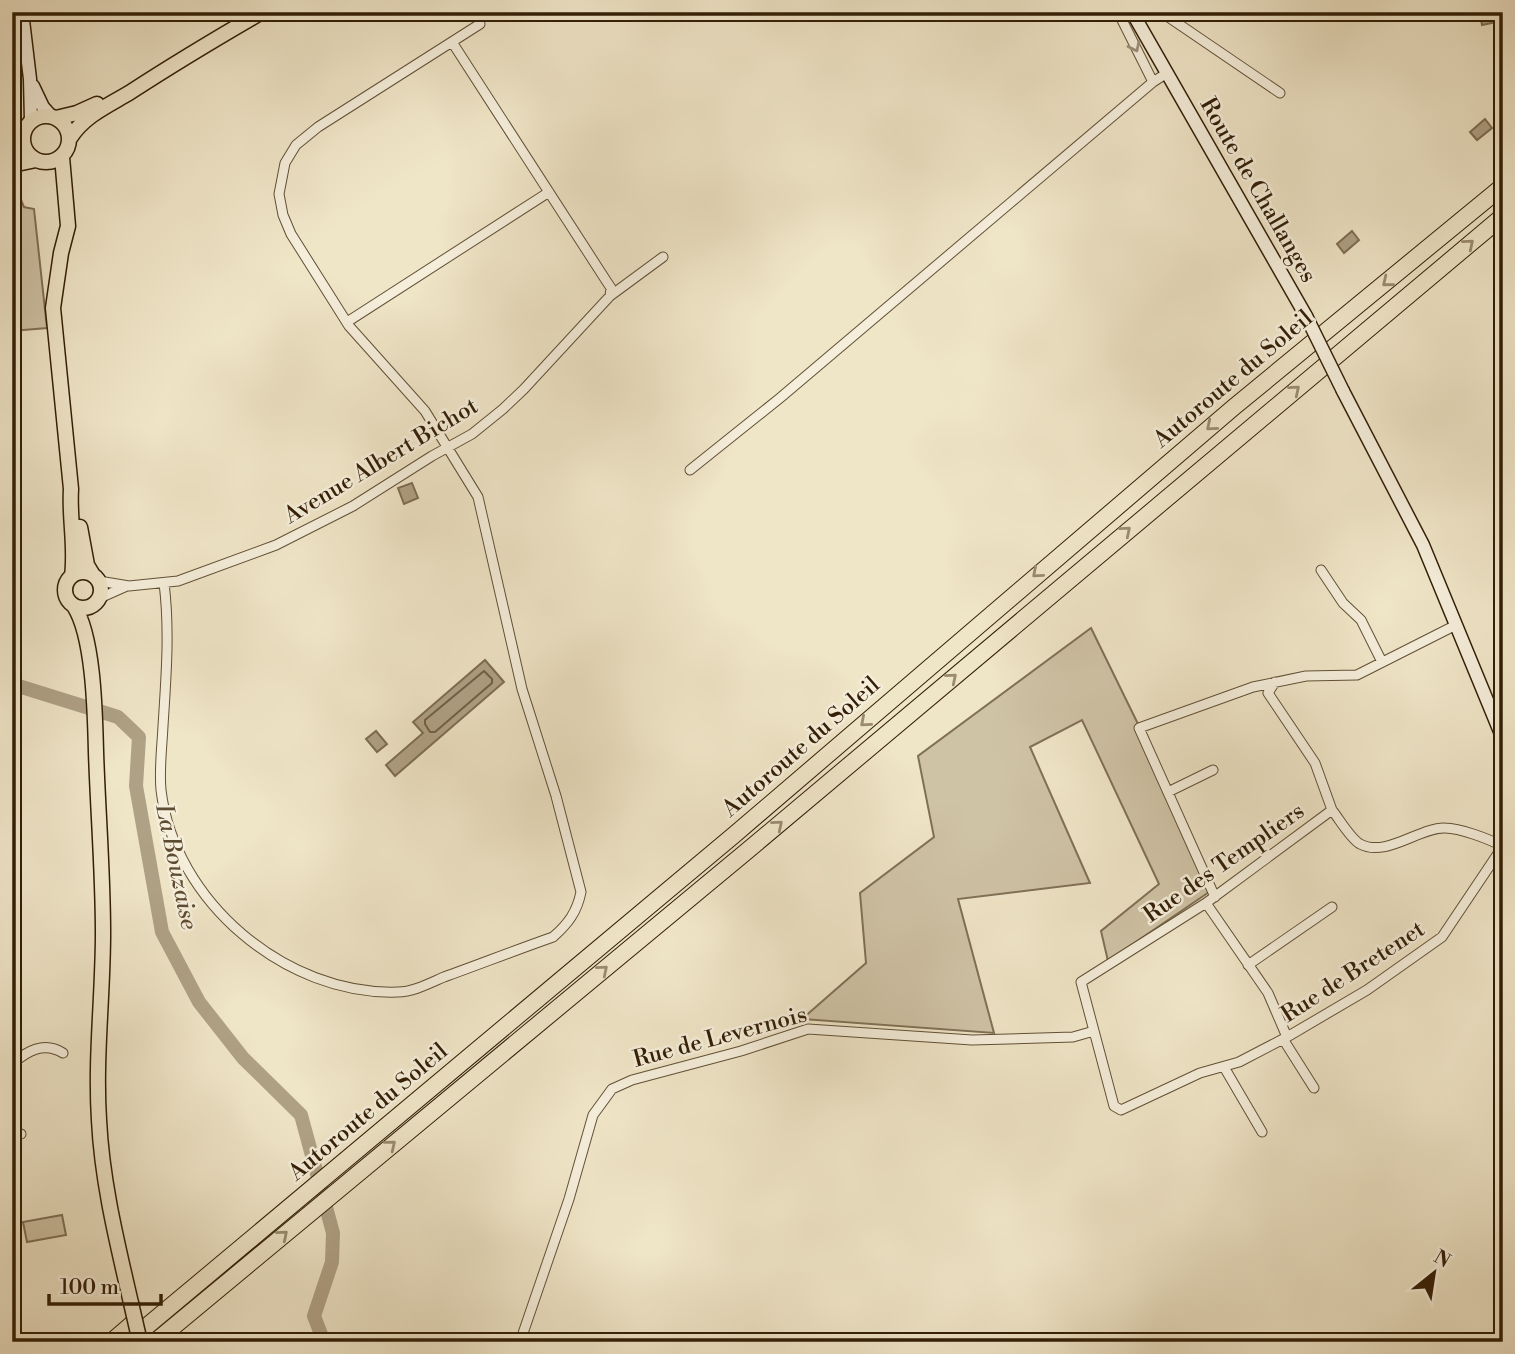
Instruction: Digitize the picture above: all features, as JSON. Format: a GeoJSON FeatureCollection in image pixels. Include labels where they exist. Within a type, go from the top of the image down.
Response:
{"type":"FeatureCollection","features":[{"type":"Feature","properties":{"kind":"highway","name":"Autoroute du Soleil"},"geometry":{"type":"LineString","coordinates":[[155,1342],[315,1208],[334,1182],[1089,529],[1503,186]]}},
{"type":"Feature","properties":{"kind":"highway","name":"Autoroute du Soleil"},"geometry":{"type":"LineString","coordinates":[[128,1342],[210,1271],[314,1188],[334,1182],[747,851],[1503,216]]}},
{"type":"Feature","properties":{"kind":"highway"},"geometry":{"type":"LineString","coordinates":[[111,1342],[184,1283],[210,1271]]}},
{"type":"Feature","properties":{"kind":"main road"},"geometry":{"type":"LineString","coordinates":[[70,138],[82,123],[151,76],[262,12]]}},
{"type":"Feature","properties":{"kind":"main road"},"geometry":{"type":"LineString","coordinates":[[12,153],[27,128],[43,116],[54,117],[92,106],[126,86],[151,76]]}},
{"type":"Feature","properties":{"kind":"main road"},"geometry":{"type":"LineString","coordinates":[[12,165],[52,162],[61,157],[68,148],[70,138],[68,130],[54,117]]}},
{"type":"Feature","properties":{"kind":"main road"},"geometry":{"type":"LineString","coordinates":[[27,128],[27,152],[51,173],[58,193],[61,253]]}},
{"type":"Feature","properties":{"kind":"main road"},"geometry":{"type":"LineString","coordinates":[[61,157],[68,226],[54,296],[53,321],[71,489],[74,542],[72,576]]}},
{"type":"Feature","properties":{"kind":"main road"},"geometry":{"type":"LineString","coordinates":[[71,489],[76,502],[87,565],[102,589],[91,612],[86,643]]}},
{"type":"Feature","properties":{"kind":"main road"},"geometry":{"type":"LineString","coordinates":[[96,578],[84,572],[72,576],[65,592],[81,621],[95,720],[103,933],[98,1118],[110,1212],[140,1342]]}},
{"type":"Feature","properties":{"kind":"main road"},"geometry":{"type":"LineString","coordinates":[[74,606],[85,609],[98,601]]}},
{"type":"Feature","properties":{"kind":"street"},"geometry":{"type":"LineString","coordinates":[[22,12],[30,79],[27,128]]}},
{"type":"Feature","properties":{"kind":"street"},"geometry":{"type":"LineString","coordinates":[[1118,12],[1153,82]]}},
{"type":"Feature","properties":{"kind":"street","name":"Route de Challanges"},"geometry":{"type":"LineString","coordinates":[[1132,12],[1306,316],[1423,545],[1454,626],[1503,739]]}},
{"type":"Feature","properties":{"kind":"street"},"geometry":{"type":"LineString","coordinates":[[1161,12],[1280,93]]}},
{"type":"Feature","properties":{"kind":"street"},"geometry":{"type":"LineString","coordinates":[[164,583],[169,624],[161,788],[169,830],[188,871],[212,904],[239,931],[304,974],[338,985],[401,992],[553,937],[567,925],[578,906],[581,892],[556,796],[522,688],[478,497],[425,411],[347,322],[291,234],[283,215],[279,194],[285,163],[296,145],[318,128],[480,24]]}},
{"type":"Feature","properties":{"kind":"street"},"geometry":{"type":"LineString","coordinates":[[452,42],[607,282],[611,289],[610,296]]}},
{"type":"Feature","properties":{"kind":"street"},"geometry":{"type":"LineString","coordinates":[[690,470],[780,398],[1153,82],[1167,73]]}},
{"type":"Feature","properties":{"kind":"street"},"geometry":{"type":"LineString","coordinates":[[30,79],[41,103],[54,117]]}},
{"type":"Feature","properties":{"kind":"street"},"geometry":{"type":"LineString","coordinates":[[347,322],[549,192]]}},
{"type":"Feature","properties":{"kind":"street","name":"Avenue Albert Bichot"},"geometry":{"type":"LineString","coordinates":[[129,586],[178,581],[276,545],[313,528],[472,434],[517,396],[610,296],[663,257]]}},
{"type":"Feature","properties":{"kind":"street"},"geometry":{"type":"LineString","coordinates":[[1321,570],[1343,603],[1361,621],[1382,662]]}},
{"type":"Feature","properties":{"kind":"street"},"geometry":{"type":"LineString","coordinates":[[96,578],[129,586]]}},
{"type":"Feature","properties":{"kind":"street"},"geometry":{"type":"LineString","coordinates":[[98,601],[129,586]]}},
{"type":"Feature","properties":{"kind":"street"},"geometry":{"type":"LineString","coordinates":[[1215,897],[1139,728],[1253,687],[1306,676],[1357,675],[1454,626]]}},
{"type":"Feature","properties":{"kind":"street"},"geometry":{"type":"LineString","coordinates":[[1275,682],[1268,693],[1315,762],[1332,810]]}},
{"type":"Feature","properties":{"kind":"street"},"geometry":{"type":"LineString","coordinates":[[1168,792],[1213,771]]}},
{"type":"Feature","properties":{"kind":"street","name":"Rue des Templiers"},"geometry":{"type":"LineString","coordinates":[[1094,1031],[1081,982],[1215,897],[1332,810],[1359,843],[1370,847],[1384,847],[1444,827],[1491,840],[1502,846]]}},
{"type":"Feature","properties":{"kind":"street","name":"Rue de Bretenet"},"geometry":{"type":"LineString","coordinates":[[1094,1031],[1114,1106],[1121,1110],[1200,1073],[1239,1062],[1367,990],[1443,937],[1502,846]]}},
{"type":"Feature","properties":{"kind":"street"},"geometry":{"type":"LineString","coordinates":[[1206,903],[1268,993],[1285,1038],[1314,1088]]}},
{"type":"Feature","properties":{"kind":"street"},"geometry":{"type":"LineString","coordinates":[[1248,965],[1332,906]]}},
{"type":"Feature","properties":{"kind":"street","name":"Rue de Levernois"},"geometry":{"type":"LineString","coordinates":[[520,1342],[566,1209],[593,1115],[612,1089],[632,1080],[741,1051],[808,1029],[972,1040],[1073,1037],[1094,1031]]}},
{"type":"Feature","properties":{"kind":"street"},"geometry":{"type":"LineString","coordinates":[[12,1064],[34,1049],[50,1047],[63,1053]]}},
{"type":"Feature","properties":{"kind":"street"},"geometry":{"type":"LineString","coordinates":[[1224,1067],[1262,1132]]}},
{"type":"Feature","properties":{"kind":"shaded area"},"geometry":{"type":"Polygon","coordinates":[[[12,199],[21,200],[24,207],[34,209],[47,328],[12,331],[12,199]]]}},
{"type":"Feature","properties":{"kind":"shaded area"},"geometry":{"type":"Polygon","coordinates":[[[1091,628],[1139,726],[1212,890],[1108,961],[1101,931],[1159,884],[1082,720],[1030,747],[1090,883],[958,899],[994,1033],[802,1019],[866,963],[860,893],[934,837],[918,756],[1091,628]]]}},
{"type":"Feature","properties":{"kind":"shaded area"},"geometry":{"type":"Polygon","coordinates":[[[62,1215],[66,1235],[27,1242],[23,1222],[62,1215]]]}},
{"type":"Feature","properties":{"kind":"water"},"geometry":{"type":"Polygon","coordinates":[[[1499,12],[1501,21],[1482,25],[1480,14],[1499,12]]]}},
{"type":"Feature","properties":{"kind":"water"},"geometry":{"type":"Polygon","coordinates":[[[1485,119],[1492,128],[1477,140],[1470,132],[1485,119]]]}},
{"type":"Feature","properties":{"kind":"water"},"geometry":{"type":"Polygon","coordinates":[[[1352,231],[1359,240],[1344,253],[1337,244],[1352,231]]]}},
{"type":"Feature","properties":{"kind":"water"},"geometry":{"type":"Polygon","coordinates":[[[412,483],[418,498],[404,504],[398,488],[412,483]]]}},
{"type":"Feature","properties":{"kind":"water"},"geometry":{"type":"Polygon","coordinates":[[[485,660],[504,682],[395,776],[386,765],[423,733],[413,722],[485,660]]]}},
{"type":"Feature","properties":{"kind":"water"},"geometry":{"type":"Polygon","coordinates":[[[376,731],[387,744],[377,752],[366,739],[376,731]]]}},
{"type":"Feature","properties":{"kind":"waterway","name":"La Bouzaise"},"geometry":{"type":"LineString","coordinates":[[12,684],[118,717],[139,737],[136,786],[162,932],[199,1002],[243,1058],[301,1115],[333,1233],[332,1262],[314,1316],[324,1342]]}}]}
